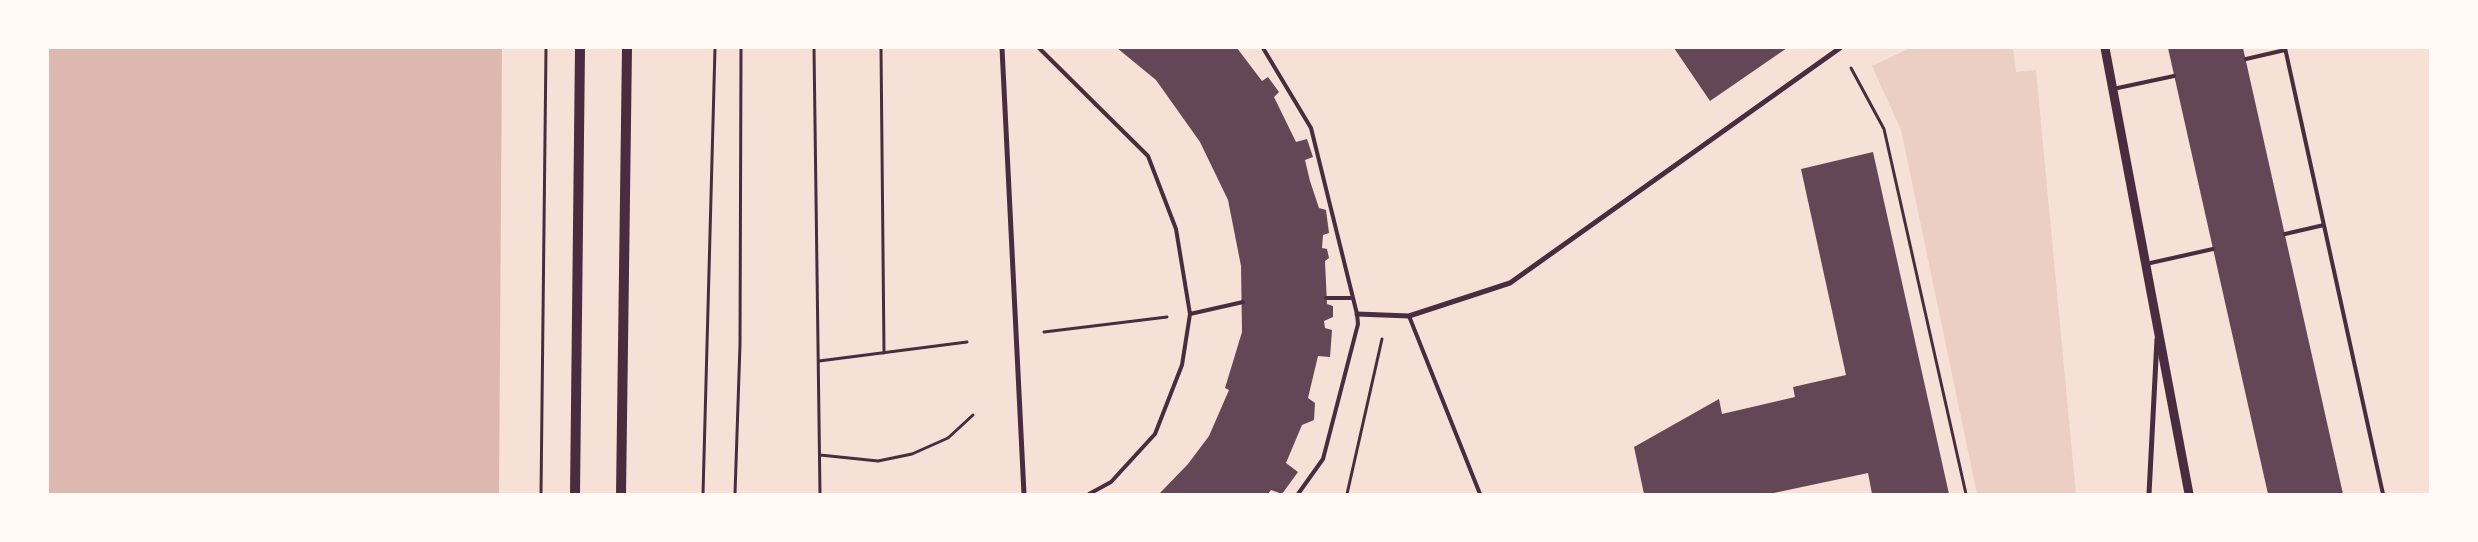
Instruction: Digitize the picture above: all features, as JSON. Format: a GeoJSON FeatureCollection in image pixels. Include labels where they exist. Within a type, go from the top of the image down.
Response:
{"type":"FeatureCollection","features":[{"type":"Feature","properties":{"kind":"main road"},"geometry":{"type":"LineString","coordinates":[[575,494],[580,48]]}},
{"type":"Feature","properties":{"kind":"main road"},"geometry":{"type":"LineString","coordinates":[[621,494],[627,48]]}},
{"type":"Feature","properties":{"kind":"street"},"geometry":{"type":"LineString","coordinates":[[1002,48],[1024,494]]}},
{"type":"Feature","properties":{"kind":"street"},"geometry":{"type":"LineString","coordinates":[[1357,314],[1409,316],[1510,283],[1840,48]]}},
{"type":"Feature","properties":{"kind":"street"},"geometry":{"type":"LineString","coordinates":[[2105,48],[2111,89],[2158,324],[2189,494]]}},
{"type":"Feature","properties":{"kind":"street"},"geometry":{"type":"LineString","coordinates":[[2150,494],[2158,324]]}},
{"type":"Feature","properties":{"kind":"lane"},"geometry":{"type":"LineString","coordinates":[[1039,48],[1148,156],[1176,229],[1190,314],[1182,365],[1155,434],[1111,482],[1089,494]]}},
{"type":"Feature","properties":{"kind":"lane"},"geometry":{"type":"LineString","coordinates":[[1263,48],[1312,128],[1333,209],[1358,324],[1323,459],[1298,494]]}},
{"type":"Feature","properties":{"kind":"lane"},"geometry":{"type":"LineString","coordinates":[[2246,59],[2285,49],[2384,494]]}},
{"type":"Feature","properties":{"kind":"lane"},"geometry":{"type":"LineString","coordinates":[[2111,89],[2174,76]]}},
{"type":"Feature","properties":{"kind":"lane"},"geometry":{"type":"LineString","coordinates":[[2285,234],[2324,225]]}},
{"type":"Feature","properties":{"kind":"lane"},"geometry":{"type":"LineString","coordinates":[[2146,264],[2213,249]]}},
{"type":"Feature","properties":{"kind":"lane"},"geometry":{"type":"LineString","coordinates":[[1326,298],[1353,298]]}},
{"type":"Feature","properties":{"kind":"lane"},"geometry":{"type":"LineString","coordinates":[[1190,314],[1243,302]]}},
{"type":"Feature","properties":{"kind":"lane"},"geometry":{"type":"LineString","coordinates":[[1409,316],[1480,494]]}},
{"type":"Feature","properties":{"kind":"path"},"geometry":{"type":"LineString","coordinates":[[541,494],[546,48]]}},
{"type":"Feature","properties":{"kind":"path"},"geometry":{"type":"LineString","coordinates":[[703,494],[715,48]]}},
{"type":"Feature","properties":{"kind":"path"},"geometry":{"type":"LineString","coordinates":[[735,494],[740,344],[741,48]]}},
{"type":"Feature","properties":{"kind":"path"},"geometry":{"type":"LineString","coordinates":[[814,48],[820,494]]}},
{"type":"Feature","properties":{"kind":"path"},"geometry":{"type":"LineString","coordinates":[[881,48],[884,353]]}},
{"type":"Feature","properties":{"kind":"path"},"geometry":{"type":"LineString","coordinates":[[1849,64],[1884,129],[1966,494]]}},
{"type":"Feature","properties":{"kind":"path"},"geometry":{"type":"LineString","coordinates":[[1044,332],[1190,314]]}},
{"type":"Feature","properties":{"kind":"path"},"geometry":{"type":"LineString","coordinates":[[1347,494],[1383,335]]}},
{"type":"Feature","properties":{"kind":"path"},"geometry":{"type":"LineString","coordinates":[[818,361],[967,342]]}},
{"type":"Feature","properties":{"kind":"path"},"geometry":{"type":"LineString","coordinates":[[820,455],[878,461],[912,454],[948,438],[973,415]]}},
{"type":"Feature","properties":{"kind":"shaded area"},"geometry":{"type":"Polygon","coordinates":[[[48,48],[502,48],[499,494],[48,494],[48,48]]]}},
{"type":"Feature","properties":{"kind":"shaded area"},"geometry":{"type":"Polygon","coordinates":[[[1910,48],[2013,48],[2016,72],[2036,70],[2076,494],[1977,494],[1901,130],[1872,66],[1910,48]]]}},
{"type":"Feature","properties":{"kind":"building"},"geometry":{"type":"Polygon","coordinates":[[[1117,48],[1237,48],[1262,81],[1268,77],[1279,92],[1274,97],[1296,142],[1307,139],[1313,157],[1305,160],[1310,181],[1319,208],[1326,210],[1329,233],[1323,235],[1322,248],[1327,249],[1329,258],[1325,261],[1327,304],[1333,306],[1333,317],[1324,321],[1325,328],[1332,330],[1330,357],[1318,356],[1308,398],[1315,403],[1314,420],[1302,425],[1286,463],[1298,472],[1282,494],[1271,490],[1268,494],[1159,494],[1188,464],[1209,436],[1229,390],[1225,388],[1242,332],[1241,266],[1228,200],[1200,142],[1156,80],[1117,48]]]}},
{"type":"Feature","properties":{"kind":"building"},"geometry":{"type":"Polygon","coordinates":[[[1674,48],[1787,48],[1710,101],[1674,48]]]}},
{"type":"Feature","properties":{"kind":"building"},"geometry":{"type":"Polygon","coordinates":[[[2168,48],[2243,48],[2343,494],[2268,494],[2168,48]]]}},
{"type":"Feature","properties":{"kind":"building"},"geometry":{"type":"Polygon","coordinates":[[[1873,152],[1949,494],[1872,494],[1868,473],[1769,494],[1644,494],[1634,447],[1719,399],[1722,414],[1795,397],[1793,387],[1846,375],[1801,169],[1873,152]]]}}]}
